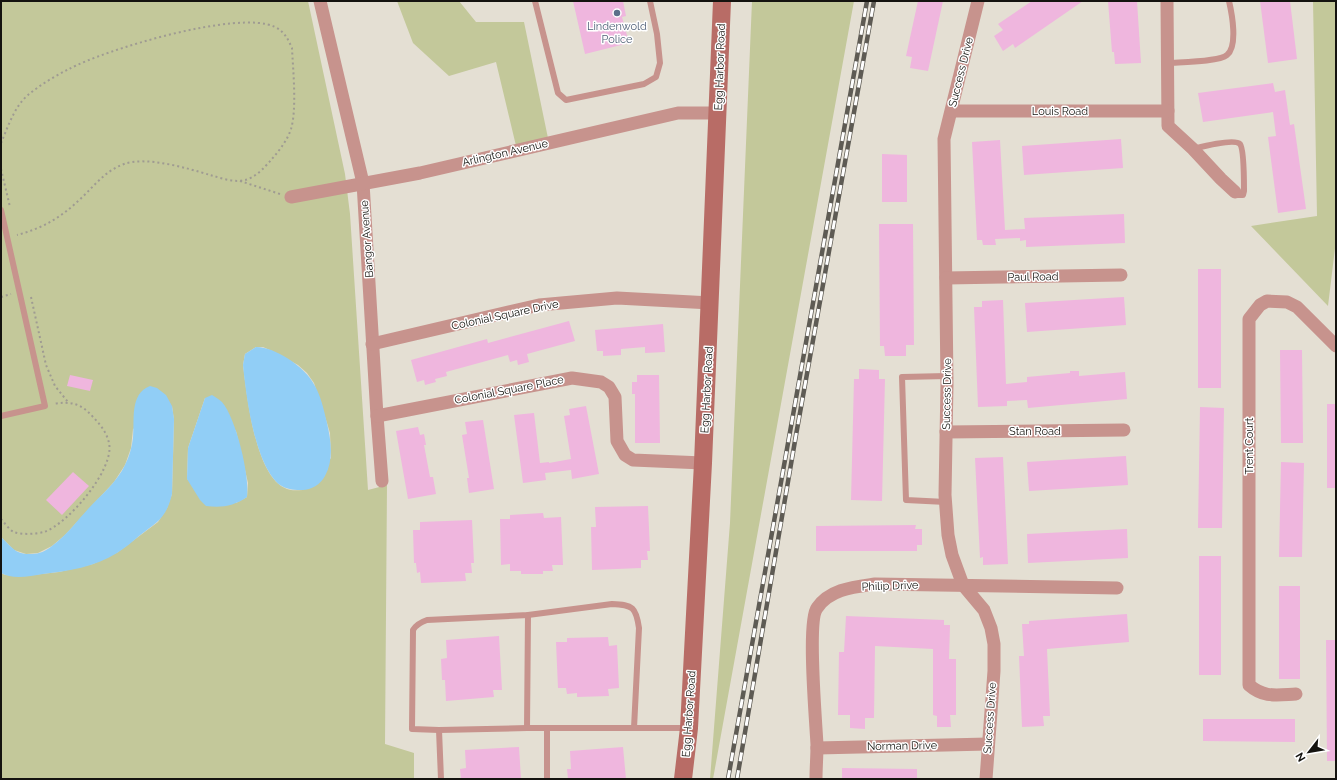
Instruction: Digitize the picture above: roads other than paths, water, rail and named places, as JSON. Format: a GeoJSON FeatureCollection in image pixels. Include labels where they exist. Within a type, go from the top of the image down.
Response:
{"type":"FeatureCollection","features":[{"type":"Feature","properties":{"kind":"street","name":"Bangor Avenue"},"geometry":{"type":"LineString","coordinates":[[320,1],[363,183],[372,344],[382,482]]}},
{"type":"Feature","properties":{"kind":"street","name":"Egg Harbor Road"},"geometry":{"type":"LineString","coordinates":[[683,779],[690,728],[711,303],[722,1]]}},
{"type":"Feature","properties":{"kind":"street","name":"Success Drive"},"geometry":{"type":"LineString","coordinates":[[978,1],[944,139],[947,376],[946,502],[948,535],[952,555],[963,585],[984,610],[991,628],[994,644],[994,671],[986,779]]}},
{"type":"Feature","properties":{"kind":"street"},"geometry":{"type":"LineString","coordinates":[[1167,1],[1168,126],[1235,192]]}},
{"type":"Feature","properties":{"kind":"street","name":"Louis Road"},"geometry":{"type":"LineString","coordinates":[[952,111],[1168,111]]}},
{"type":"Feature","properties":{"kind":"street","name":"Arlington Avenue"},"geometry":{"type":"LineString","coordinates":[[291,197],[420,173],[678,113],[718,113]]}},
{"type":"Feature","properties":{"kind":"street","name":"Paul Road"},"geometry":{"type":"LineString","coordinates":[[946,278],[1121,275]]}},
{"type":"Feature","properties":{"kind":"street","name":"Colonial Square Drive"},"geometry":{"type":"LineString","coordinates":[[372,344],[539,305],[617,298],[711,303]]}},
{"type":"Feature","properties":{"kind":"street","name":"Trent Court"},"geometry":{"type":"LineString","coordinates":[[1296,694],[1270,695],[1257,692],[1249,685],[1249,320],[1260,305],[1267,301],[1287,302],[1297,307],[1336,346]]}},
{"type":"Feature","properties":{"kind":"street","name":"Colonial Square Place"},"geometry":{"type":"LineString","coordinates":[[377,416],[572,378],[601,382],[609,387],[615,397],[617,441],[625,455],[633,460],[703,463]]}},
{"type":"Feature","properties":{"kind":"street","name":"Stan Road"},"geometry":{"type":"LineString","coordinates":[[946,432],[1124,430]]}},
{"type":"Feature","properties":{"kind":"street","name":"Philip Drive"},"geometry":{"type":"LineString","coordinates":[[816,779],[817,748],[812,636],[816,609],[823,601],[843,589],[875,584],[1117,588]]}},
{"type":"Feature","properties":{"kind":"street","name":"Norman Drive"},"geometry":{"type":"LineString","coordinates":[[817,748],[988,744]]}},
{"type":"Feature","properties":{"kind":"lane"},"geometry":{"type":"LineString","coordinates":[[535,1],[558,94],[566,100],[644,84],[656,78],[660,63],[657,34],[650,1]]}},
{"type":"Feature","properties":{"kind":"lane"},"geometry":{"type":"LineString","coordinates":[[1168,63],[1218,58],[1228,55],[1232,49],[1234,37],[1229,1]]}},
{"type":"Feature","properties":{"kind":"lane"},"geometry":{"type":"LineString","coordinates":[[1193,149],[1213,144],[1234,142],[1241,145],[1243,157],[1244,191],[1243,195],[1235,192]]}},
{"type":"Feature","properties":{"kind":"lane"},"geometry":{"type":"LineString","coordinates":[[1,210],[46,406],[1,416]]}},
{"type":"Feature","properties":{"kind":"lane"},"geometry":{"type":"LineString","coordinates":[[946,502],[906,500],[902,377],[947,376]]}},
{"type":"Feature","properties":{"kind":"lane"},"geometry":{"type":"LineString","coordinates":[[634,728],[639,628],[637,615],[634,609],[626,604],[612,604],[528,615],[427,620],[422,621],[413,630],[412,729],[690,728]]}},
{"type":"Feature","properties":{"kind":"lane"},"geometry":{"type":"LineString","coordinates":[[527,728],[528,615]]}},
{"type":"Feature","properties":{"kind":"lane"},"geometry":{"type":"LineString","coordinates":[[547,728],[547,779]]}},
{"type":"Feature","properties":{"kind":"lane"},"geometry":{"type":"LineString","coordinates":[[439,730],[441,779]]}},
{"type":"Feature","properties":{"kind":"water"},"geometry":{"type":"Polygon","coordinates":[[[256,347],[268,349],[287,358],[304,371],[310,378],[319,394],[328,430],[331,457],[325,476],[314,487],[304,490],[295,490],[282,486],[271,476],[264,463],[253,430],[249,412],[243,365],[245,354],[256,347]]]}},
{"type":"Feature","properties":{"kind":"water"},"geometry":{"type":"Polygon","coordinates":[[[150,386],[157,388],[166,395],[172,406],[174,419],[172,494],[164,515],[123,549],[100,562],[72,570],[27,576],[16,577],[1,573],[1,537],[18,552],[35,554],[45,551],[66,533],[113,483],[122,471],[132,445],[134,409],[136,401],[143,390],[150,386]]]}},
{"type":"Feature","properties":{"kind":"water"},"geometry":{"type":"Polygon","coordinates":[[[212,395],[222,402],[237,434],[244,462],[247,488],[247,497],[233,504],[217,507],[206,506],[200,500],[187,479],[188,448],[205,398],[212,395]]]}},
{"type":"Feature","properties":{"kind":"railway"},"geometry":{"type":"LineString","coordinates":[[728,779],[867,1]]}},
{"type":"Feature","properties":{"kind":"railway"},"geometry":{"type":"LineString","coordinates":[[737,779],[796,435],[874,1]]}},
{"type":"Feature","properties":{"kind":"place","name":"Lindenwold Police"},"geometry":{"type":"Point","coordinates":[617,13]}}]}
